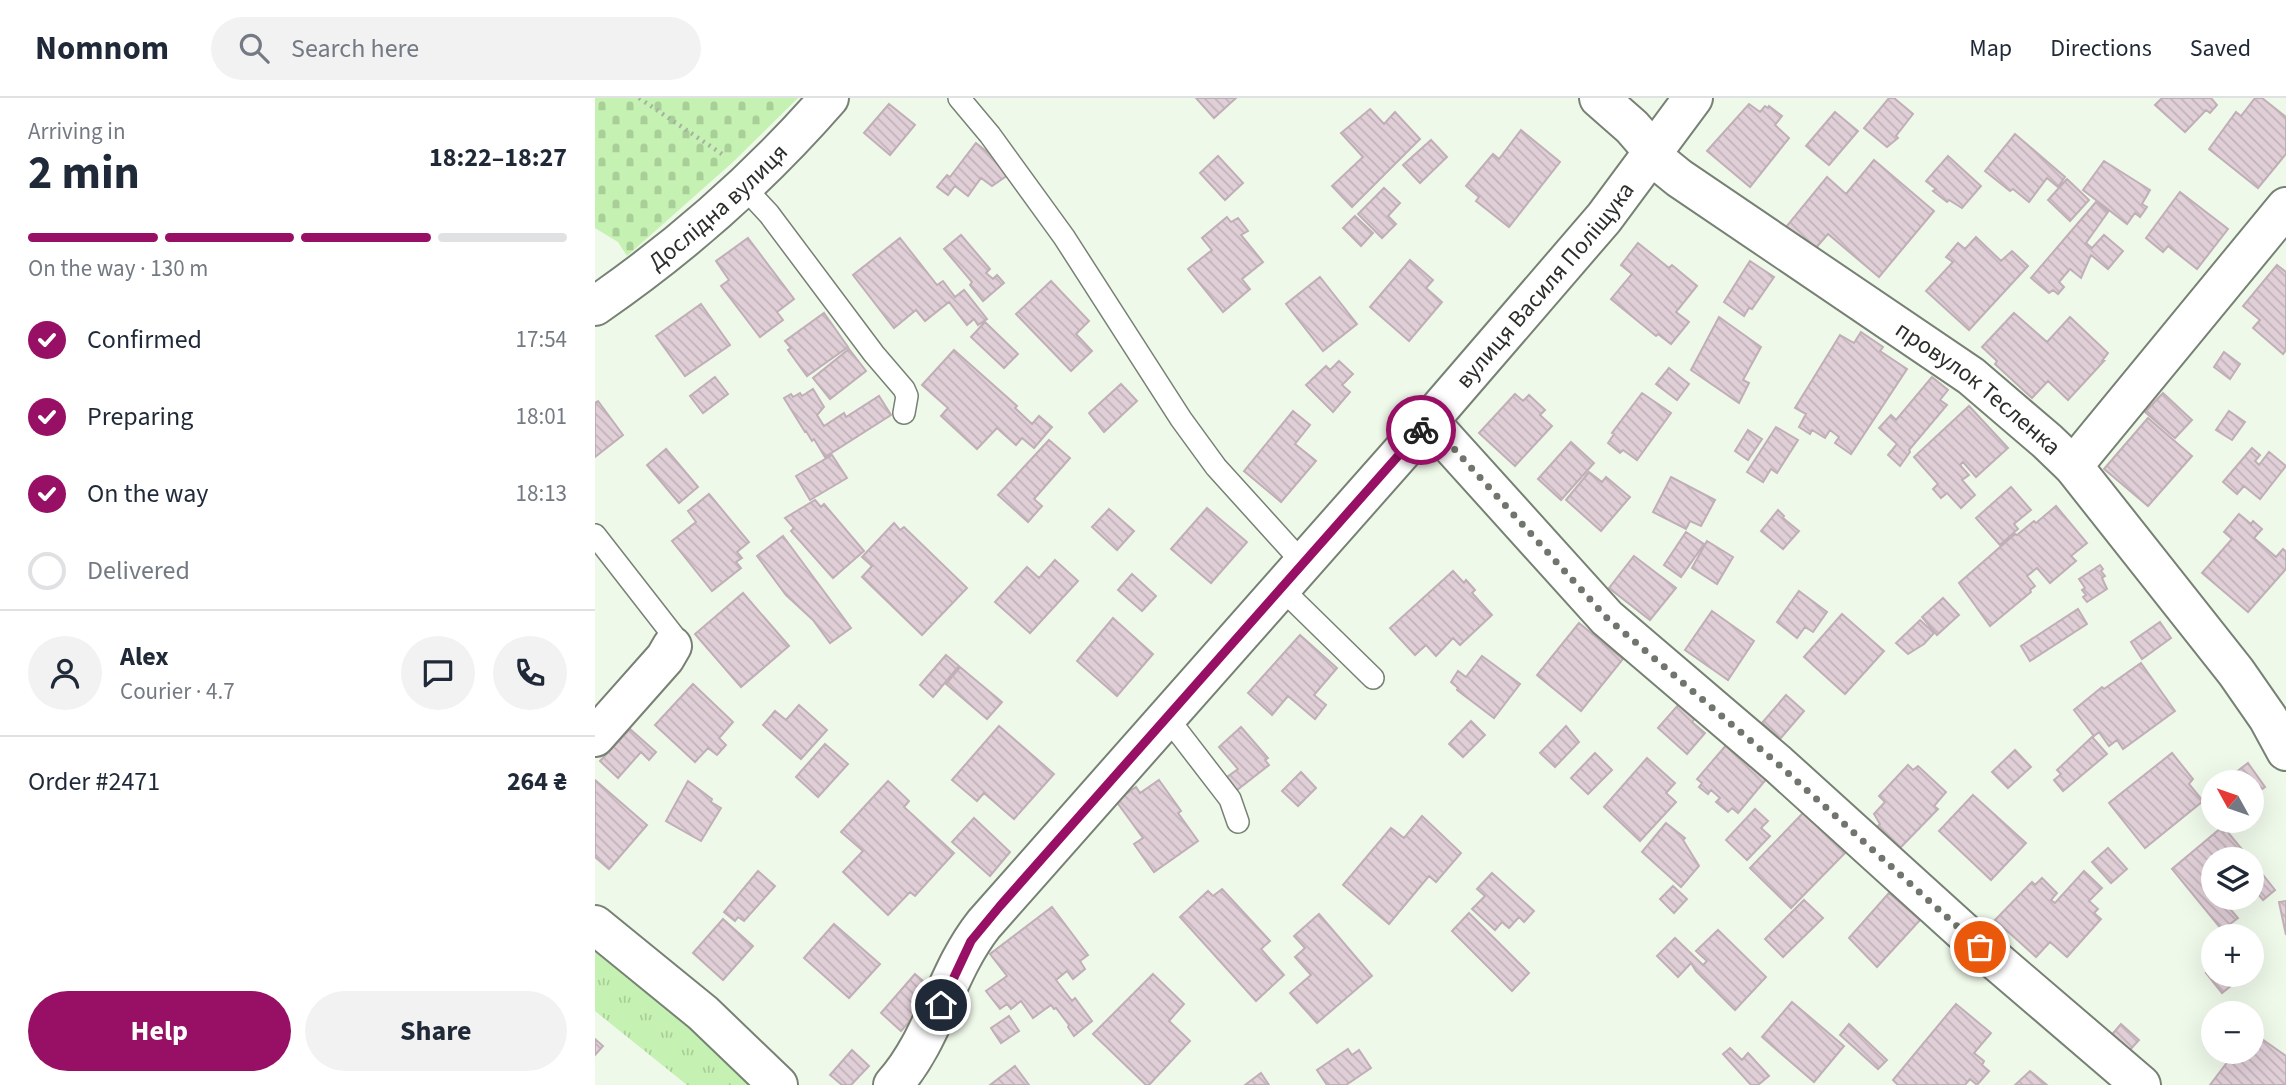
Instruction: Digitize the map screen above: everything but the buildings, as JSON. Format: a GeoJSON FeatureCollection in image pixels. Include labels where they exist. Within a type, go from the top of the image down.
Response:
{"type":"FeatureCollection","features":[{"type":"Feature","properties":{"kind":"street","name":"Дослідна вулиця"},"geometry":{"type":"LineString","coordinates":[[595,306],[658,262],[748,182],[829,98]]}},
{"type":"Feature","properties":{"kind":"street","name":"провулок Тесленка"},"geometry":{"type":"LineString","coordinates":[[1599,98],[1632,127],[1645,142],[1652,156],[1971,376],[2047,441],[2073,466],[2237,672],[2286,751]]}},
{"type":"Feature","properties":{"kind":"street","name":"вулиця Василя Поліщука"},"geometry":{"type":"LineString","coordinates":[[893,1085],[914,1059],[971,941],[1015,887],[1429,421],[1604,218],[1693,98]]}},
{"type":"Feature","properties":{"kind":"street"},"geometry":{"type":"LineString","coordinates":[[2073,466],[2286,207]]}},
{"type":"Feature","properties":{"kind":"street"},"geometry":{"type":"LineString","coordinates":[[1429,421],[1607,618],[1778,764],[1980,947],[2141,1085]]}},
{"type":"Feature","properties":{"kind":"street"},"geometry":{"type":"LineString","coordinates":[[595,737],[665,658],[672,646]]}},
{"type":"Feature","properties":{"kind":"street"},"geometry":{"type":"LineString","coordinates":[[595,925],[703,1013],[779,1085]]}},
{"type":"Feature","properties":{"kind":"lane"},"geometry":{"type":"LineString","coordinates":[[959,98],[990,135],[1063,237],[1202,448],[1243,499],[1292,575],[1373,678]]}},
{"type":"Feature","properties":{"kind":"lane"},"geometry":{"type":"LineString","coordinates":[[748,182],[874,354],[904,389],[907,396],[904,413]]}},
{"type":"Feature","properties":{"kind":"lane"},"geometry":{"type":"LineString","coordinates":[[595,535],[673,635],[672,646]]}},
{"type":"Feature","properties":{"kind":"lane"},"geometry":{"type":"LineString","coordinates":[[1166,716],[1230,799],[1238,822]]}},
{"type":"Feature","properties":{"kind":"path"},"geometry":{"type":"LineString","coordinates":[[639,98],[733,162],[748,182]]}},
{"type":"Feature","properties":{"kind":"green space"},"geometry":{"type":"Polygon","coordinates":[[[595,98],[798,98],[733,162],[627,256],[618,242],[595,228],[595,98]]]}},
{"type":"Feature","properties":{"kind":"green space"},"geometry":{"type":"Polygon","coordinates":[[[595,944],[699,1029],[754,1085],[687,1085],[595,1011],[595,944]]]}},
{"type":"Feature","properties":{"kind":"way so far"},"geometry":{"type":"LineString","coordinates":[[1421,430],[1429,421],[1607,618],[1778,764],[1980,947]]}},
{"type":"Feature","properties":{"kind":"route"},"geometry":{"type":"LineString","coordinates":[[941,1005],[961,957],[971,941],[1015,887],[1421,430]]}}]}
